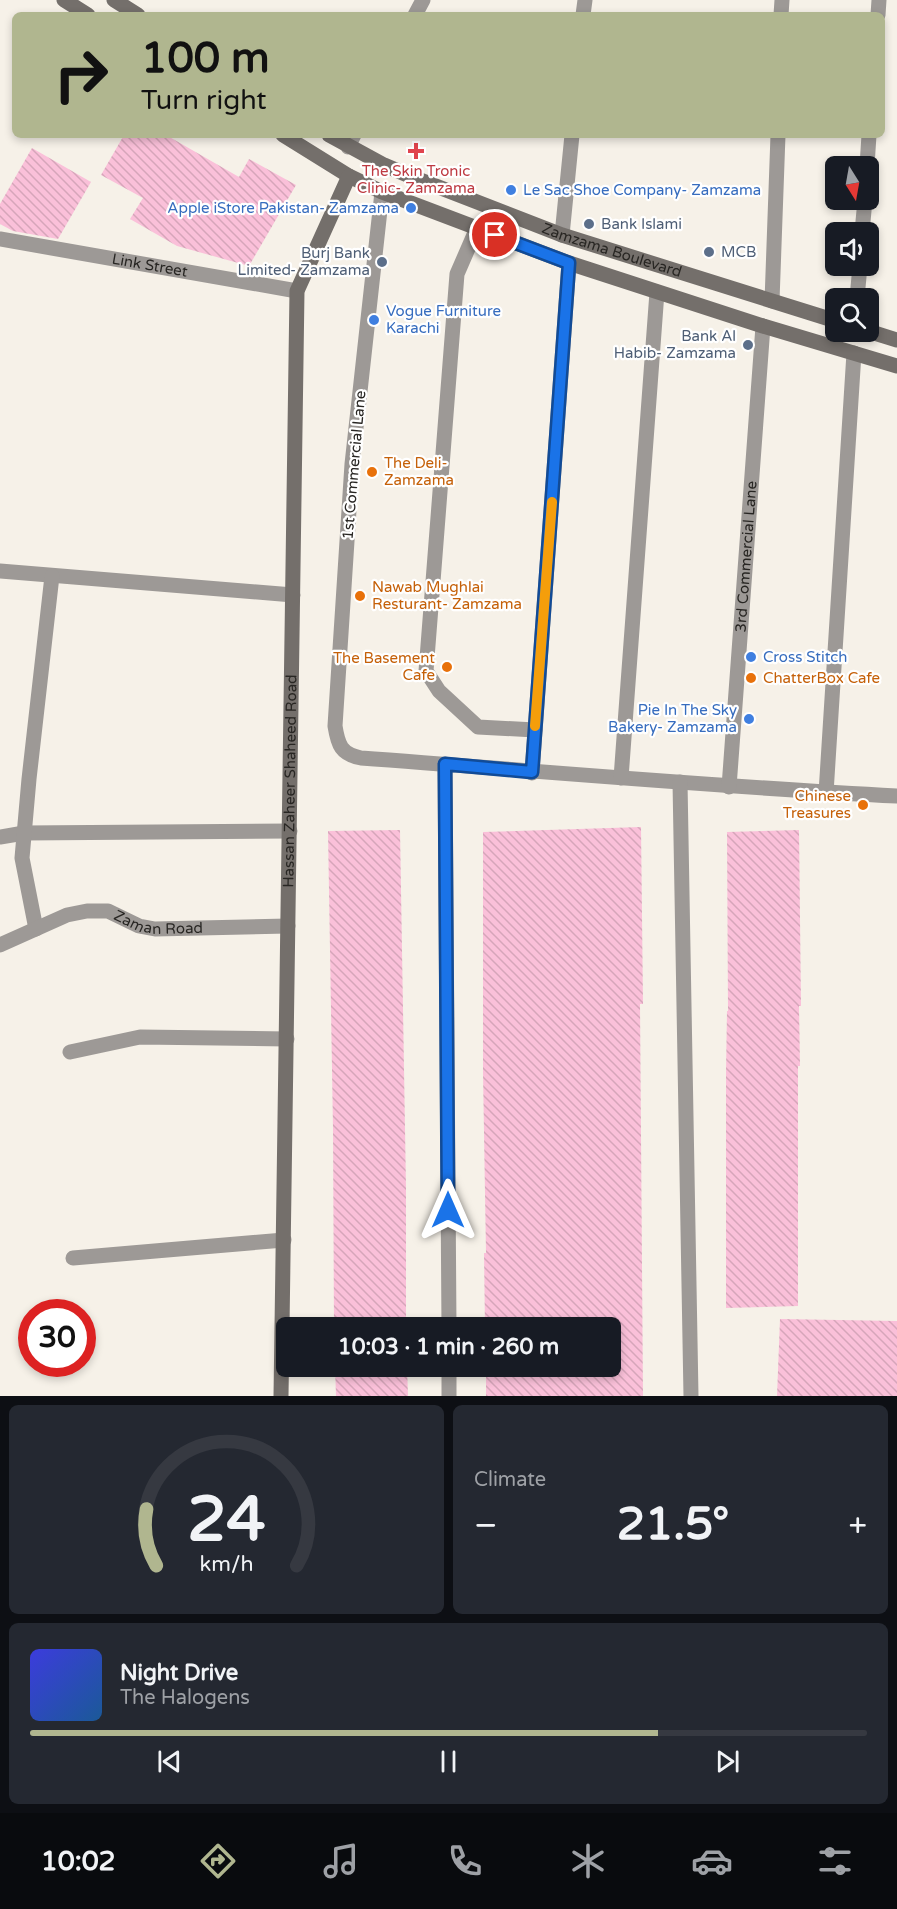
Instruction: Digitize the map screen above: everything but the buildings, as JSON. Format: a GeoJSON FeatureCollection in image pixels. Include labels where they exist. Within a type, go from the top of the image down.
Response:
{"type":"FeatureCollection","features":[{"type":"Feature","properties":{"kind":"main road"},"geometry":{"type":"LineString","coordinates":[[64,0],[83,12]]}},
{"type":"Feature","properties":{"kind":"main road"},"geometry":{"type":"LineString","coordinates":[[114,0],[133,12]]}},
{"type":"Feature","properties":{"kind":"main road","name":"Zamzama Boulevard"},"geometry":{"type":"LineString","coordinates":[[288,138],[349,176],[382,192],[569,263],[763,326],[897,366]]}},
{"type":"Feature","properties":{"kind":"main road","name":"Zamzama Boulevard"},"geometry":{"type":"LineString","coordinates":[[351,141],[410,177],[562,235],[825,318]]}},
{"type":"Feature","properties":{"kind":"main road","name":"Hassan Zaheer Shaheed Road"},"geometry":{"type":"LineString","coordinates":[[281,1396],[297,291],[349,176]]}},
{"type":"Feature","properties":{"kind":"main road"},"geometry":{"type":"LineString","coordinates":[[879,335],[897,340]]}},
{"type":"Feature","properties":{"kind":"street"},"geometry":{"type":"LineString","coordinates":[[562,235],[572,138]]}},
{"type":"Feature","properties":{"kind":"street"},"geometry":{"type":"LineString","coordinates":[[772,301],[778,138]]}},
{"type":"Feature","properties":{"kind":"street"},"geometry":{"type":"LineString","coordinates":[[868,156],[869,138]]}},
{"type":"Feature","properties":{"kind":"street","name":"1st Commercial Lane"},"geometry":{"type":"LineString","coordinates":[[382,192],[352,464],[335,726],[337,740],[342,749],[351,756],[445,764]]}},
{"type":"Feature","properties":{"kind":"street"},"geometry":{"type":"LineString","coordinates":[[477,228],[457,274],[426,671],[439,691],[478,728],[535,730]]}},
{"type":"Feature","properties":{"kind":"street","name":"Link Street"},"geometry":{"type":"LineString","coordinates":[[0,239],[297,291]]}},
{"type":"Feature","properties":{"kind":"street"},"geometry":{"type":"LineString","coordinates":[[532,772],[569,263]]}},
{"type":"Feature","properties":{"kind":"street"},"geometry":{"type":"LineString","coordinates":[[621,778],[657,292]]}},
{"type":"Feature","properties":{"kind":"street","name":"3rd Commercial Lane"},"geometry":{"type":"LineString","coordinates":[[729,788],[763,326]]}},
{"type":"Feature","properties":{"kind":"street"},"geometry":{"type":"LineString","coordinates":[[826,793],[854,354]]}},
{"type":"Feature","properties":{"kind":"street"},"geometry":{"type":"LineString","coordinates":[[0,571],[293,594]]}},
{"type":"Feature","properties":{"kind":"street"},"geometry":{"type":"LineString","coordinates":[[36,928],[22,858],[52,576]]}},
{"type":"Feature","properties":{"kind":"street"},"geometry":{"type":"LineString","coordinates":[[449,1317],[445,764],[680,782],[729,788],[897,796]]}},
{"type":"Feature","properties":{"kind":"street"},"geometry":{"type":"LineString","coordinates":[[680,782],[691,1396]]}},
{"type":"Feature","properties":{"kind":"street"},"geometry":{"type":"LineString","coordinates":[[0,837],[24,833],[290,831]]}},
{"type":"Feature","properties":{"kind":"street","name":"Zaman Road"},"geometry":{"type":"LineString","coordinates":[[0,945],[67,915],[98,911],[108,911],[139,926],[155,929],[288,926]]}},
{"type":"Feature","properties":{"kind":"street"},"geometry":{"type":"LineString","coordinates":[[70,1053],[140,1037],[287,1039]]}},
{"type":"Feature","properties":{"kind":"street"},"geometry":{"type":"LineString","coordinates":[[72,1258],[284,1240]]}},
{"type":"Feature","properties":{"kind":"street"},"geometry":{"type":"LineString","coordinates":[[449,1377],[450,1396]]}},
{"type":"Feature","properties":{"kind":"slow traffic"},"geometry":{"type":"LineString","coordinates":[[535,726],[552,502]]}},
{"type":"Feature","properties":{"kind":"place","name":"The Skin Tronic Clinic- Zamzama"},"geometry":{"type":"Point","coordinates":[416,151]}},
{"type":"Feature","properties":{"kind":"place","name":"Le Sac Shoe Company- Zamzama"},"geometry":{"type":"Point","coordinates":[511,190]}},
{"type":"Feature","properties":{"kind":"place","name":"Apple iStore Pakistan- Zamzama"},"geometry":{"type":"Point","coordinates":[411,208]}},
{"type":"Feature","properties":{"kind":"place","name":"Bank Islami"},"geometry":{"type":"Point","coordinates":[589,224]}},
{"type":"Feature","properties":{"kind":"place","name":"MCB"},"geometry":{"type":"Point","coordinates":[709,252]}},
{"type":"Feature","properties":{"kind":"place","name":"Burj Bank Limited- Zamzama"},"geometry":{"type":"Point","coordinates":[382,262]}},
{"type":"Feature","properties":{"kind":"place","name":"Vogue Furniture Karachi"},"geometry":{"type":"Point","coordinates":[374,320]}},
{"type":"Feature","properties":{"kind":"place","name":"Bank Al Habib- Zamzama"},"geometry":{"type":"Point","coordinates":[748,345]}},
{"type":"Feature","properties":{"kind":"place","name":"The Deli- Zamzama"},"geometry":{"type":"Point","coordinates":[372,472]}},
{"type":"Feature","properties":{"kind":"place","name":"Nawab Mughlai Resturant- Zamzama"},"geometry":{"type":"Point","coordinates":[360,596]}},
{"type":"Feature","properties":{"kind":"place","name":"Cross Stitch"},"geometry":{"type":"Point","coordinates":[751,657]}},
{"type":"Feature","properties":{"kind":"place","name":"The Basement Cafe"},"geometry":{"type":"Point","coordinates":[447,667]}},
{"type":"Feature","properties":{"kind":"place","name":"ChatterBox Cafe"},"geometry":{"type":"Point","coordinates":[751,678]}},
{"type":"Feature","properties":{"kind":"place","name":"Pie In The Sky Bakery- Zamzama"},"geometry":{"type":"Point","coordinates":[749,719]}},
{"type":"Feature","properties":{"kind":"place","name":"Chinese Treasures"},"geometry":{"type":"Point","coordinates":[863,805]}},
{"type":"Feature","properties":{"kind":"route"},"geometry":{"type":"LineString","coordinates":[[448,1210],[445,764],[532,772],[569,263],[495,235]]}}]}
